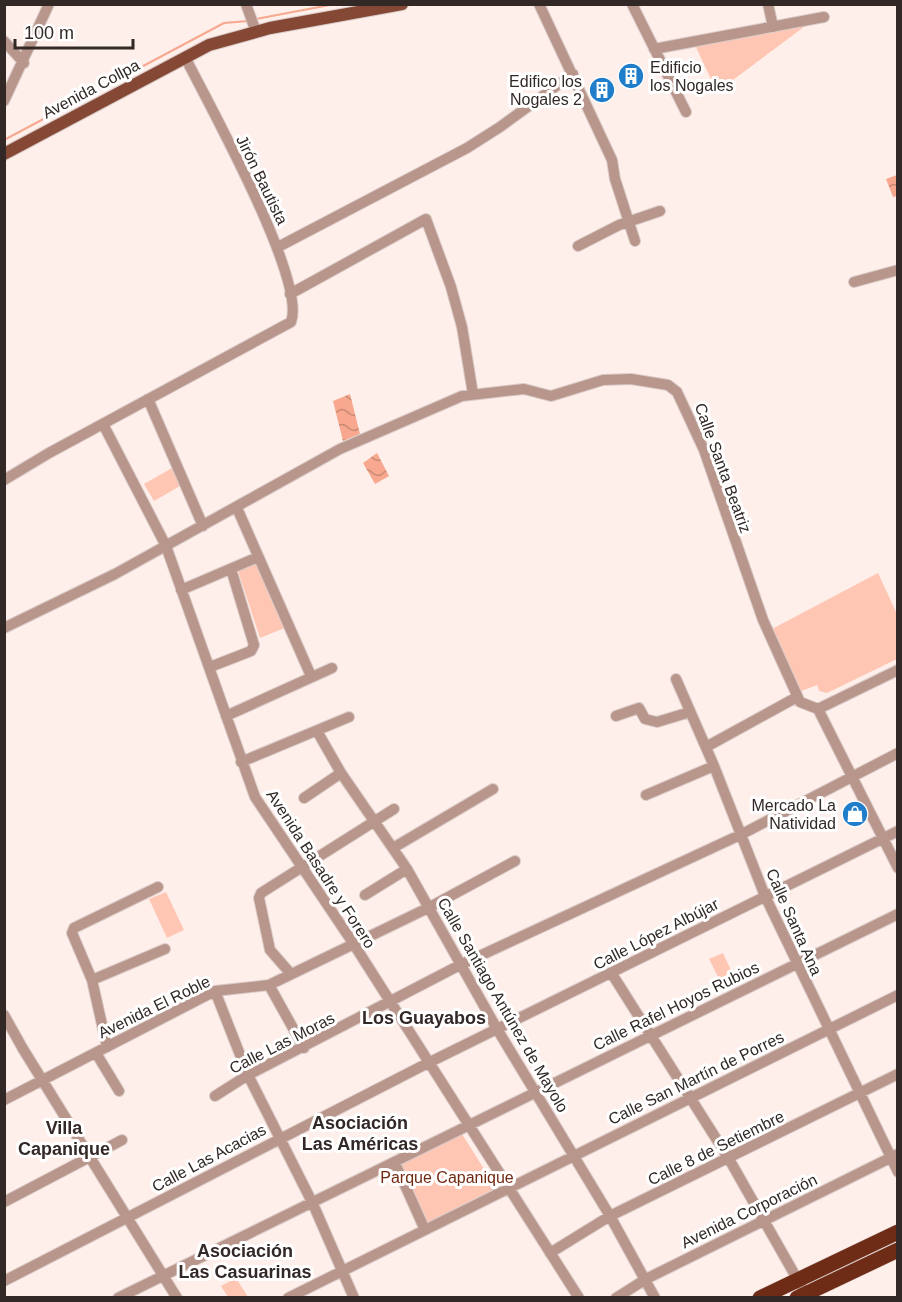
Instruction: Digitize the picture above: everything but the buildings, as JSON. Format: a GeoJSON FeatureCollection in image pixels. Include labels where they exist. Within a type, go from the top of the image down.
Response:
{"type":"FeatureCollection","features":[{"type":"Feature","properties":{"kind":"highway"},"geometry":{"type":"LineString","coordinates":[[760,1298],[897,1232]]}},
{"type":"Feature","properties":{"kind":"highway"},"geometry":{"type":"LineString","coordinates":[[804,1296],[897,1250]]}},
{"type":"Feature","properties":{"kind":"main road","name":"Avenida Collpa"},"geometry":{"type":"LineString","coordinates":[[4,154],[209,45],[256,32],[402,4]]}},
{"type":"Feature","properties":{"kind":"street"},"geometry":{"type":"LineString","coordinates":[[4,101],[7,87],[24,63],[49,4]]}},
{"type":"Feature","properties":{"kind":"street"},"geometry":{"type":"LineString","coordinates":[[246,4],[256,32]]}},
{"type":"Feature","properties":{"kind":"street"},"geometry":{"type":"LineString","coordinates":[[539,4],[612,160],[635,241]]}},
{"type":"Feature","properties":{"kind":"street"},"geometry":{"type":"LineString","coordinates":[[632,4],[686,112]]}},
{"type":"Feature","properties":{"kind":"street"},"geometry":{"type":"LineString","coordinates":[[768,4],[773,27]]}},
{"type":"Feature","properties":{"kind":"street"},"geometry":{"type":"LineString","coordinates":[[654,49],[824,17]]}},
{"type":"Feature","properties":{"kind":"street"},"geometry":{"type":"LineString","coordinates":[[4,41],[24,63]]}},
{"type":"Feature","properties":{"kind":"street","name":"Jirón Bautista"},"geometry":{"type":"LineString","coordinates":[[148,399],[291,322],[293,308],[278,247],[185,57]]}},
{"type":"Feature","properties":{"kind":"street"},"geometry":{"type":"LineString","coordinates":[[278,247],[466,148],[500,127],[573,74]]}},
{"type":"Feature","properties":{"kind":"street"},"geometry":{"type":"LineString","coordinates":[[578,246],[629,221],[660,211]]}},
{"type":"Feature","properties":{"kind":"street"},"geometry":{"type":"LineString","coordinates":[[4,628],[166,546],[340,449],[462,396],[473,394],[454,296],[426,219],[290,294]]}},
{"type":"Feature","properties":{"kind":"street"},"geometry":{"type":"LineString","coordinates":[[854,282],[897,270]]}},
{"type":"Feature","properties":{"kind":"street","name":"Calle Santa Beatriz"},"geometry":{"type":"LineString","coordinates":[[473,394],[524,388],[550,396],[603,380],[623,378],[674,387],[704,450],[744,570],[797,697]]}},
{"type":"Feature","properties":{"kind":"street"},"geometry":{"type":"LineString","coordinates":[[4,480],[148,399],[203,526]]}},
{"type":"Feature","properties":{"kind":"street","name":"Avenida Basadre y Forero"},"geometry":{"type":"LineString","coordinates":[[103,424],[166,546],[255,796],[353,944],[579,1298]]}},
{"type":"Feature","properties":{"kind":"street"},"geometry":{"type":"LineString","coordinates":[[237,508],[312,676]]}},
{"type":"Feature","properties":{"kind":"street"},"geometry":{"type":"LineString","coordinates":[[181,591],[258,557]]}},
{"type":"Feature","properties":{"kind":"street"},"geometry":{"type":"LineString","coordinates":[[210,667],[251,651],[254,645],[231,569]]}},
{"type":"Feature","properties":{"kind":"street"},"geometry":{"type":"LineString","coordinates":[[226,716],[332,668]]}},
{"type":"Feature","properties":{"kind":"street"},"geometry":{"type":"LineString","coordinates":[[706,747],[797,697],[805,705],[818,709],[897,670]]}},
{"type":"Feature","properties":{"kind":"street","name":"Calle Santa Ana"},"geometry":{"type":"LineString","coordinates":[[675,679],[714,766],[765,896],[827,1029],[894,1156],[897,1172]]}},
{"type":"Feature","properties":{"kind":"street"},"geometry":{"type":"LineString","coordinates":[[616,716],[639,708],[645,719],[657,722],[690,712]]}},
{"type":"Feature","properties":{"kind":"street"},"geometry":{"type":"LineString","coordinates":[[818,709],[897,868]]}},
{"type":"Feature","properties":{"kind":"street"},"geometry":{"type":"LineString","coordinates":[[241,762],[349,717]]}},
{"type":"Feature","properties":{"kind":"street","name":"Calle Santiago Antúnez de Mayolo"},"geometry":{"type":"LineString","coordinates":[[317,731],[341,773],[407,869],[460,965],[610,1216],[655,1298]]}},
{"type":"Feature","properties":{"kind":"street","name":"Calle Las Moras"},"geometry":{"type":"LineString","coordinates":[[215,1096],[248,1075],[304,1048],[460,965],[740,835],[897,753]]}},
{"type":"Feature","properties":{"kind":"street"},"geometry":{"type":"LineString","coordinates":[[646,795],[714,766]]}},
{"type":"Feature","properties":{"kind":"street"},"geometry":{"type":"LineString","coordinates":[[304,798],[341,773]]}},
{"type":"Feature","properties":{"kind":"street"},"geometry":{"type":"LineString","coordinates":[[393,848],[493,789]]}},
{"type":"Feature","properties":{"kind":"street"},"geometry":{"type":"LineString","coordinates":[[291,974],[270,950],[259,898],[262,891],[394,809]]}},
{"type":"Feature","properties":{"kind":"street","name":"Calle López Albújar"},"geometry":{"type":"LineString","coordinates":[[428,1063],[612,974],[897,831]]}},
{"type":"Feature","properties":{"kind":"street","name":"Avenida El Roble"},"geometry":{"type":"LineString","coordinates":[[6,1098],[43,1081],[214,991],[269,985],[428,908],[515,861]]}},
{"type":"Feature","properties":{"kind":"street"},"geometry":{"type":"LineString","coordinates":[[365,895],[407,869]]}},
{"type":"Feature","properties":{"kind":"street"},"geometry":{"type":"LineString","coordinates":[[107,1047],[92,980],[74,939],[74,928],[158,887]]}},
{"type":"Feature","properties":{"kind":"street","name":"Calle Rafel Hoyos Rubios"},"geometry":{"type":"LineString","coordinates":[[118,1298],[313,1204],[897,914]]}},
{"type":"Feature","properties":{"kind":"street"},"geometry":{"type":"LineString","coordinates":[[92,980],[165,949]]}},
{"type":"Feature","properties":{"kind":"street"},"geometry":{"type":"LineString","coordinates":[[612,974],[766,1220],[804,1296]]}},
{"type":"Feature","properties":{"kind":"street"},"geometry":{"type":"LineString","coordinates":[[269,985],[304,1048]]}},
{"type":"Feature","properties":{"kind":"street"},"geometry":{"type":"LineString","coordinates":[[214,991],[248,1075],[313,1204],[354,1298]]}},
{"type":"Feature","properties":{"kind":"street","name":"Calle San Martín de Porres"},"geometry":{"type":"LineString","coordinates":[[288,1298],[897,995]]}},
{"type":"Feature","properties":{"kind":"street"},"geometry":{"type":"LineString","coordinates":[[4,1015],[177,1298]]}},
{"type":"Feature","properties":{"kind":"street"},"geometry":{"type":"LineString","coordinates":[[96,1053],[118,1091]]}},
{"type":"Feature","properties":{"kind":"street","name":"Calle Las Acacias"},"geometry":{"type":"LineString","coordinates":[[4,1281],[428,1063]]}},
{"type":"Feature","properties":{"kind":"street","name":"Calle 8 de Setiembre"},"geometry":{"type":"LineString","coordinates":[[550,1253],[610,1216],[897,1074]]}},
{"type":"Feature","properties":{"kind":"street"},"geometry":{"type":"LineString","coordinates":[[4,1202],[123,1140]]}},
{"type":"Feature","properties":{"kind":"street","name":"Avenida Corporación"},"geometry":{"type":"LineString","coordinates":[[616,1298],[646,1280],[894,1156]]}},
{"type":"Feature","properties":{"kind":"street"},"geometry":{"type":"LineString","coordinates":[[395,1163],[425,1230]]}},
{"type":"Feature","properties":{"kind":"green space"},"geometry":{"type":"Polygon","coordinates":[[[812,21],[717,92],[695,45],[812,21]]]}},
{"type":"Feature","properties":{"kind":"green space"},"geometry":{"type":"Polygon","coordinates":[[[172,468],[180,486],[154,501],[144,484],[172,468]]]}},
{"type":"Feature","properties":{"kind":"green space"},"geometry":{"type":"Polygon","coordinates":[[[258,560],[287,627],[260,638],[237,568],[258,560]]]}},
{"type":"Feature","properties":{"kind":"green space"},"geometry":{"type":"Polygon","coordinates":[[[878,573],[897,614],[897,659],[827,693],[819,691],[817,685],[799,692],[770,630],[878,573]]]}},
{"type":"Feature","properties":{"kind":"green space"},"geometry":{"type":"Polygon","coordinates":[[[166,892],[184,930],[167,938],[149,899],[166,892]]]}},
{"type":"Feature","properties":{"kind":"green space"},"geometry":{"type":"Polygon","coordinates":[[[723,953],[735,979],[722,985],[709,959],[723,953]]]}},
{"type":"Feature","properties":{"kind":"green space","name":"Parque Capanique"},"geometry":{"type":"Polygon","coordinates":[[[462,1134],[496,1188],[427,1223],[400,1164],[462,1134]]]}},
{"type":"Feature","properties":{"kind":"green space"},"geometry":{"type":"Polygon","coordinates":[[[236,1278],[248,1297],[228,1297],[221,1286],[236,1278]]]}},
{"type":"Feature","properties":{"kind":"water"},"geometry":{"type":"Polygon","coordinates":[[[897,175],[897,196],[893,197],[886,179],[897,175]]]}},
{"type":"Feature","properties":{"kind":"water"},"geometry":{"type":"Polygon","coordinates":[[[350,394],[360,434],[343,441],[333,401],[350,394]]]}},
{"type":"Feature","properties":{"kind":"water"},"geometry":{"type":"Polygon","coordinates":[[[377,453],[389,476],[375,484],[363,463],[377,453]]]}},
{"type":"Feature","properties":{"kind":"waterway"},"geometry":{"type":"LineString","coordinates":[[256,19],[335,4]]}},
{"type":"Feature","properties":{"kind":"waterway"},"geometry":{"type":"LineString","coordinates":[[4,140],[224,23],[248,21]]}},
{"type":"Feature","properties":{"kind":"place","name":"Edificio los Nogales"},"geometry":{"type":"Point","coordinates":[631,76]}},
{"type":"Feature","properties":{"kind":"place","name":"Edifico los Nogales 2"},"geometry":{"type":"Point","coordinates":[602,90]}},
{"type":"Feature","properties":{"kind":"place","name":"Mercado La Natividad"},"geometry":{"type":"Point","coordinates":[855,814]}},
{"type":"Feature","properties":{"kind":"district","name":"Los Guayabos"},"geometry":{"type":"Point","coordinates":[424,1018]}},
{"type":"Feature","properties":{"kind":"district","name":"Asociación Las Américas"},"geometry":{"type":"Point","coordinates":[360,1133]}},
{"type":"Feature","properties":{"kind":"district","name":"Villa Capanique"},"geometry":{"type":"Point","coordinates":[64,1138]}},
{"type":"Feature","properties":{"kind":"district","name":"Asociación Las Casuarinas"},"geometry":{"type":"Point","coordinates":[245,1261]}}]}
